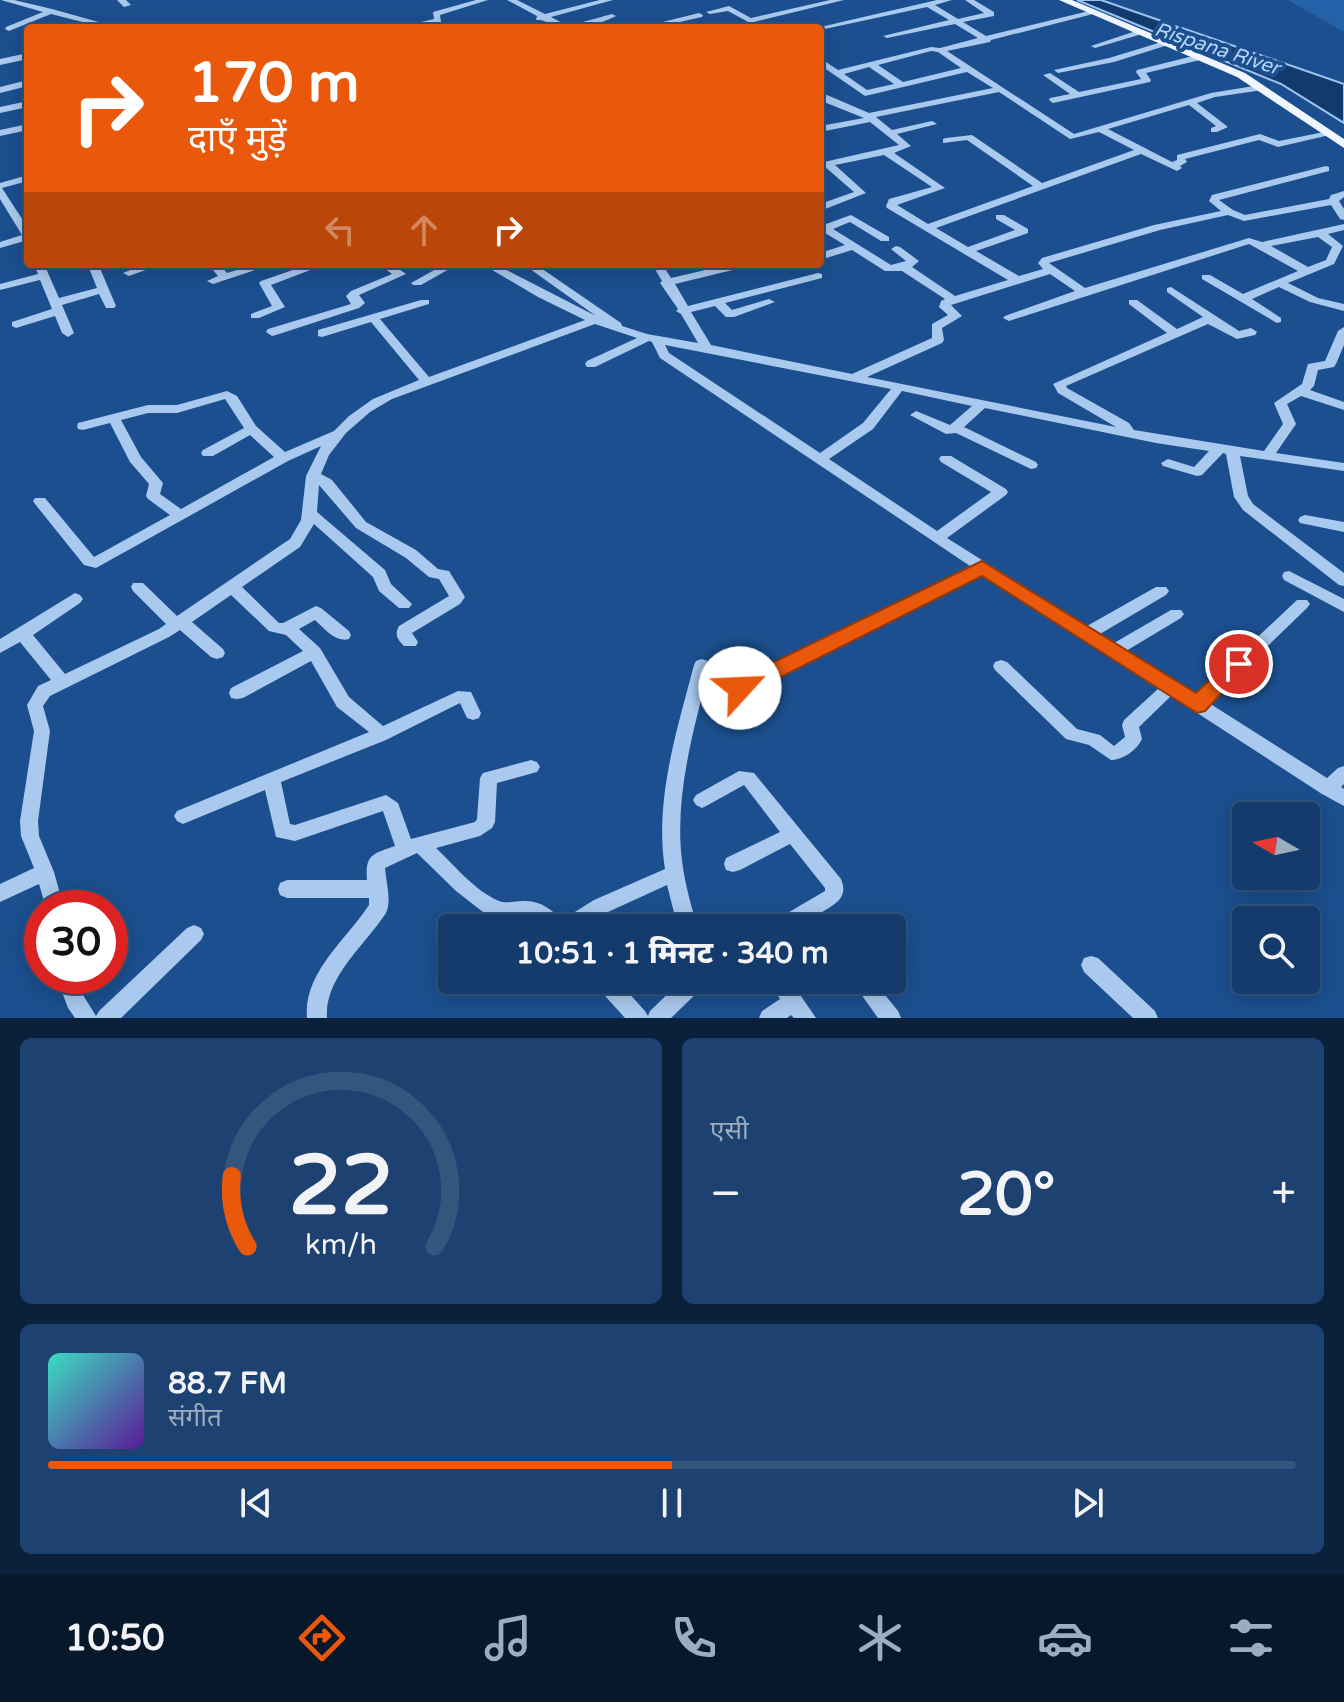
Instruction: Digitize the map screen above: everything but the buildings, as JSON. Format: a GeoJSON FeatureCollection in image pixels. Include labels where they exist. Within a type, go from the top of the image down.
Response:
{"type":"FeatureCollection","features":[{"type":"Feature","properties":{"kind":"main road"},"geometry":{"type":"LineString","coordinates":[[1064,0],[1201,57],[1260,88],[1344,144]]}},
{"type":"Feature","properties":{"kind":"street"},"geometry":{"type":"LineString","coordinates":[[22,4],[39,0]]}},
{"type":"Feature","properties":{"kind":"street"},"geometry":{"type":"LineString","coordinates":[[417,24],[440,19],[436,14],[484,0]]}},
{"type":"Feature","properties":{"kind":"street"},"geometry":{"type":"LineString","coordinates":[[513,2],[532,0]]}},
{"type":"Feature","properties":{"kind":"street"},"geometry":{"type":"LineString","coordinates":[[539,18],[609,0]]}},
{"type":"Feature","properties":{"kind":"street"},"geometry":{"type":"LineString","coordinates":[[710,12],[728,8],[750,21],[840,0]]}},
{"type":"Feature","properties":{"kind":"street"},"geometry":{"type":"LineString","coordinates":[[882,0],[900,10]]}},
{"type":"Feature","properties":{"kind":"street"},"geometry":{"type":"LineString","coordinates":[[824,27],[948,0]]}},
{"type":"Feature","properties":{"kind":"street"},"geometry":{"type":"LineString","coordinates":[[887,36],[991,14],[969,0]]}},
{"type":"Feature","properties":{"kind":"street"},"geometry":{"type":"LineString","coordinates":[[4,1],[101,24]]}},
{"type":"Feature","properties":{"kind":"street"},"geometry":{"type":"LineString","coordinates":[[513,2],[539,18],[556,24]]}},
{"type":"Feature","properties":{"kind":"street"},"geometry":{"type":"LineString","coordinates":[[928,4],[987,40]]}},
{"type":"Feature","properties":{"kind":"street"},"geometry":{"type":"LineString","coordinates":[[5,29],[52,11]]}},
{"type":"Feature","properties":{"kind":"street"},"geometry":{"type":"LineString","coordinates":[[837,73],[871,61],[987,40],[1090,12]]}},
{"type":"Feature","properties":{"kind":"street"},"geometry":{"type":"LineString","coordinates":[[660,24],[699,15]]}},
{"type":"Feature","properties":{"kind":"street"},"geometry":{"type":"LineString","coordinates":[[583,24],[612,16]]}},
{"type":"Feature","properties":{"kind":"street"},"geometry":{"type":"LineString","coordinates":[[1095,46],[1139,32]]}},
{"type":"Feature","properties":{"kind":"street"},"geometry":{"type":"LineString","coordinates":[[1058,70],[1111,60],[1165,43]]}},
{"type":"Feature","properties":{"kind":"street"},"geometry":{"type":"LineString","coordinates":[[940,50],[1070,137],[1214,95],[1260,88]]}},
{"type":"Feature","properties":{"kind":"street"},"geometry":{"type":"LineString","coordinates":[[0,62],[24,57]]}},
{"type":"Feature","properties":{"kind":"street"},"geometry":{"type":"LineString","coordinates":[[1053,100],[1147,80],[1140,72],[1201,57]]}},
{"type":"Feature","properties":{"kind":"street"},"geometry":{"type":"LineString","coordinates":[[871,61],[902,85]]}},
{"type":"Feature","properties":{"kind":"street"},"geometry":{"type":"LineString","coordinates":[[824,64],[865,93],[967,69]]}},
{"type":"Feature","properties":{"kind":"street"},"geometry":{"type":"LineString","coordinates":[[1047,75],[1078,95]]}},
{"type":"Feature","properties":{"kind":"street"},"geometry":{"type":"LineString","coordinates":[[0,90],[24,84]]}},
{"type":"Feature","properties":{"kind":"street"},"geometry":{"type":"LineString","coordinates":[[824,128],[998,90]]}},
{"type":"Feature","properties":{"kind":"street"},"geometry":{"type":"LineString","coordinates":[[824,98],[837,107],[851,106],[906,146],[827,164],[861,193],[824,207]]}},
{"type":"Feature","properties":{"kind":"street"},"geometry":{"type":"LineString","coordinates":[[1192,103],[1223,127],[1214,130]]}},
{"type":"Feature","properties":{"kind":"street"},"geometry":{"type":"LineString","coordinates":[[0,110],[24,105]]}},
{"type":"Feature","properties":{"kind":"street"},"geometry":{"type":"LineString","coordinates":[[890,133],[932,124]]}},
{"type":"Feature","properties":{"kind":"street"},"geometry":{"type":"LineString","coordinates":[[0,133],[24,128]]}},
{"type":"Feature","properties":{"kind":"street"},"geometry":{"type":"LineString","coordinates":[[1098,128],[1174,167],[1182,162],[1180,157],[1260,137],[1278,144],[1329,134]]}},
{"type":"Feature","properties":{"kind":"street"},"geometry":{"type":"LineString","coordinates":[[946,141],[969,137],[1041,187]]}},
{"type":"Feature","properties":{"kind":"street"},"geometry":{"type":"LineString","coordinates":[[929,227],[1142,150]]}},
{"type":"Feature","properties":{"kind":"street"},"geometry":{"type":"LineString","coordinates":[[886,152],[939,186],[937,190],[890,204],[1017,280]]}},
{"type":"Feature","properties":{"kind":"street"},"geometry":{"type":"LineString","coordinates":[[1326,169],[1213,198],[1229,212],[1244,218],[1334,201],[1335,197],[1344,194]]}},
{"type":"Feature","properties":{"kind":"street"},"geometry":{"type":"LineString","coordinates":[[24,179],[0,188],[24,231]]}},
{"type":"Feature","properties":{"kind":"street"},"geometry":{"type":"LineString","coordinates":[[1334,201],[1344,217]]}},
{"type":"Feature","properties":{"kind":"street"},"geometry":{"type":"LineString","coordinates":[[1084,292],[1043,262],[1158,227],[1229,212]]}},
{"type":"Feature","properties":{"kind":"street"},"geometry":{"type":"LineString","coordinates":[[0,219],[14,215]]}},
{"type":"Feature","properties":{"kind":"street"},"geometry":{"type":"LineString","coordinates":[[969,250],[1024,231],[1000,217]]}},
{"type":"Feature","properties":{"kind":"street"},"geometry":{"type":"LineString","coordinates":[[824,225],[851,218],[885,239]]}},
{"type":"Feature","properties":{"kind":"street"},"geometry":{"type":"LineString","coordinates":[[824,227],[889,269],[904,267],[914,261],[896,249]]}},
{"type":"Feature","properties":{"kind":"street"},"geometry":{"type":"LineString","coordinates":[[1261,245],[1344,227]]}},
{"type":"Feature","properties":{"kind":"street"},"geometry":{"type":"LineString","coordinates":[[1243,299],[1330,262],[1339,248],[1320,233]]}},
{"type":"Feature","properties":{"kind":"street"},"geometry":{"type":"LineString","coordinates":[[0,245],[24,238]]}},
{"type":"Feature","properties":{"kind":"street"},"geometry":{"type":"LineString","coordinates":[[1009,318],[1249,241],[1308,272]]}},
{"type":"Feature","properties":{"kind":"street"},"geometry":{"type":"LineString","coordinates":[[824,256],[854,246]]}},
{"type":"Feature","properties":{"kind":"street"},"geometry":{"type":"LineString","coordinates":[[904,267],[953,300]]}},
{"type":"Feature","properties":{"kind":"street"},"geometry":{"type":"LineString","coordinates":[[95,268],[110,306]]}},
{"type":"Feature","properties":{"kind":"street"},"geometry":{"type":"LineString","coordinates":[[129,273],[145,268]]}},
{"type":"Feature","properties":{"kind":"street"},"geometry":{"type":"LineString","coordinates":[[215,268],[219,279],[255,268]]}},
{"type":"Feature","properties":{"kind":"street"},"geometry":{"type":"LineString","coordinates":[[255,316],[279,307],[265,283],[298,268]]}},
{"type":"Feature","properties":{"kind":"street"},"geometry":{"type":"LineString","coordinates":[[272,332],[355,306],[359,303],[352,296],[355,293],[400,274],[390,268]]}},
{"type":"Feature","properties":{"kind":"street"},"geometry":{"type":"LineString","coordinates":[[417,283],[445,268]]}},
{"type":"Feature","properties":{"kind":"street"},"geometry":{"type":"LineString","coordinates":[[494,268],[592,321],[651,340],[707,348],[1130,434],[1344,467]]}},
{"type":"Feature","properties":{"kind":"street"},"geometry":{"type":"LineString","coordinates":[[534,268],[630,335]]}},
{"type":"Feature","properties":{"kind":"street"},"geometry":{"type":"LineString","coordinates":[[662,268],[666,283],[707,348]]}},
{"type":"Feature","properties":{"kind":"street"},"geometry":{"type":"LineString","coordinates":[[666,283],[728,268]]}},
{"type":"Feature","properties":{"kind":"street"},"geometry":{"type":"LineString","coordinates":[[0,287],[41,270],[68,333]]}},
{"type":"Feature","properties":{"kind":"street"},"geometry":{"type":"LineString","coordinates":[[853,378],[936,342],[940,337],[936,326],[956,316],[943,305],[1051,270]]}},
{"type":"Feature","properties":{"kind":"street"},"geometry":{"type":"LineString","coordinates":[[682,311],[818,276]]}},
{"type":"Feature","properties":{"kind":"street"},"geometry":{"type":"LineString","coordinates":[[1206,277],[1277,320]]}},
{"type":"Feature","properties":{"kind":"street"},"geometry":{"type":"LineString","coordinates":[[1281,284],[1314,300],[1344,308]]}},
{"type":"Feature","properties":{"kind":"street"},"geometry":{"type":"LineString","coordinates":[[16,324],[103,290]]}},
{"type":"Feature","properties":{"kind":"street"},"geometry":{"type":"LineString","coordinates":[[1171,290],[1237,335],[1251,332]]}},
{"type":"Feature","properties":{"kind":"street"},"geometry":{"type":"LineString","coordinates":[[716,301],[730,315],[769,302]]}},
{"type":"Feature","properties":{"kind":"street"},"geometry":{"type":"LineString","coordinates":[[322,333],[375,320],[425,302]]}},
{"type":"Feature","properties":{"kind":"street"},"geometry":{"type":"LineString","coordinates":[[1133,302],[1175,333]]}},
{"type":"Feature","properties":{"kind":"street"},"geometry":{"type":"LineString","coordinates":[[1130,434],[1124,426],[1062,390],[1059,384],[1213,319]]}},
{"type":"Feature","properties":{"kind":"street"},"geometry":{"type":"LineString","coordinates":[[375,320],[426,381]]}},
{"type":"Feature","properties":{"kind":"street"},"geometry":{"type":"LineString","coordinates":[[50,890],[30,836],[29,821],[42,731],[35,705],[44,691],[179,624],[295,543],[304,534],[311,514],[313,476],[339,434],[376,401],[592,321]]}},
{"type":"Feature","properties":{"kind":"street"},"geometry":{"type":"LineString","coordinates":[[1266,457],[1290,424],[1280,403],[1308,386],[1312,367],[1330,364],[1344,331]]}},
{"type":"Feature","properties":{"kind":"street"},"geometry":{"type":"LineString","coordinates":[[591,364],[651,340]]}},
{"type":"Feature","properties":{"kind":"street"},"geometry":{"type":"LineString","coordinates":[[651,340],[664,355],[937,538],[1344,798]]}},
{"type":"Feature","properties":{"kind":"street"},"geometry":{"type":"LineString","coordinates":[[820,459],[868,426],[898,388]]}},
{"type":"Feature","properties":{"kind":"street"},"geometry":{"type":"LineString","coordinates":[[1299,391],[1344,406]]}},
{"type":"Feature","properties":{"kind":"street"},"geometry":{"type":"LineString","coordinates":[[83,426],[148,409],[177,409],[227,395],[251,429],[283,458]]}},
{"type":"Feature","properties":{"kind":"street"},"geometry":{"type":"LineString","coordinates":[[916,415],[949,430],[956,428],[981,405]]}},
{"type":"Feature","properties":{"kind":"street"},"geometry":{"type":"LineString","coordinates":[[113,417],[135,459],[156,483],[153,496],[180,516]]}},
{"type":"Feature","properties":{"kind":"street"},"geometry":{"type":"LineString","coordinates":[[956,428],[1031,465]]}},
{"type":"Feature","properties":{"kind":"street"},"geometry":{"type":"LineString","coordinates":[[208,453],[251,429]]}},
{"type":"Feature","properties":{"kind":"street"},"geometry":{"type":"LineString","coordinates":[[40,501],[91,563],[283,458],[339,434]]}},
{"type":"Feature","properties":{"kind":"street"},"geometry":{"type":"LineString","coordinates":[[1168,463],[1197,472],[1226,450]]}},
{"type":"Feature","properties":{"kind":"street"},"geometry":{"type":"LineString","coordinates":[[1226,450],[1241,497],[1248,507],[1344,581]]}},
{"type":"Feature","properties":{"kind":"street"},"geometry":{"type":"LineString","coordinates":[[937,538],[1001,492],[946,459]]}},
{"type":"Feature","properties":{"kind":"street"},"geometry":{"type":"LineString","coordinates":[[313,476],[327,483],[361,525],[411,554],[434,573],[444,575],[455,593],[455,600],[404,630],[404,636],[410,642]]}},
{"type":"Feature","properties":{"kind":"street"},"geometry":{"type":"LineString","coordinates":[[311,514],[380,574],[382,584],[404,604]]}},
{"type":"Feature","properties":{"kind":"street"},"geometry":{"type":"LineString","coordinates":[[1305,520],[1344,527]]}},
{"type":"Feature","properties":{"kind":"street"},"geometry":{"type":"LineString","coordinates":[[740,688],[982,567]]}},
{"type":"Feature","properties":{"kind":"street"},"geometry":{"type":"LineString","coordinates":[[1289,576],[1344,606]]}},
{"type":"Feature","properties":{"kind":"street"},"geometry":{"type":"LineString","coordinates":[[138,587],[217,653]]}},
{"type":"Feature","properties":{"kind":"street"},"geometry":{"type":"LineString","coordinates":[[233,588],[274,627],[287,628],[316,612],[343,635]]}},
{"type":"Feature","properties":{"kind":"street"},"geometry":{"type":"LineString","coordinates":[[1087,634],[1161,591]]}},
{"type":"Feature","properties":{"kind":"street"},"geometry":{"type":"LineString","coordinates":[[0,647],[75,599]]}},
{"type":"Feature","properties":{"kind":"street"},"geometry":{"type":"LineString","coordinates":[[1197,705],[1302,604]]}},
{"type":"Feature","properties":{"kind":"street"},"geometry":{"type":"LineString","coordinates":[[1113,651],[1176,614]]}},
{"type":"Feature","properties":{"kind":"street"},"geometry":{"type":"LineString","coordinates":[[287,628],[314,652],[343,701],[367,717],[380,735]]}},
{"type":"Feature","properties":{"kind":"street"},"geometry":{"type":"LineString","coordinates":[[23,632],[62,682]]}},
{"type":"Feature","properties":{"kind":"street"},"geometry":{"type":"LineString","coordinates":[[237,693],[314,652]]}},
{"type":"Feature","properties":{"kind":"street"},"geometry":{"type":"LineString","coordinates":[[685,914],[670,837],[670,799],[702,665]]}},
{"type":"Feature","properties":{"kind":"street"},"geometry":{"type":"LineString","coordinates":[[1001,666],[1072,734],[1094,740],[1111,753],[1134,739],[1130,725],[1170,687]]}},
{"type":"Feature","properties":{"kind":"street"},"geometry":{"type":"LineString","coordinates":[[183,816],[380,735],[458,697],[465,697],[473,713]]}},
{"type":"Feature","properties":{"kind":"street"},"geometry":{"type":"LineString","coordinates":[[317,1018],[317,1002],[340,958],[379,907],[375,865],[412,847],[480,828],[486,822],[489,778],[531,767]]}},
{"type":"Feature","properties":{"kind":"street"},"geometry":{"type":"LineString","coordinates":[[1328,789],[1344,773]]}},
{"type":"Feature","properties":{"kind":"street"},"geometry":{"type":"LineString","coordinates":[[702,800],[739,778],[748,778],[837,891],[803,914]]}},
{"type":"Feature","properties":{"kind":"street"},"geometry":{"type":"LineString","coordinates":[[273,779],[285,834],[386,803],[392,808],[412,847],[491,906],[510,911],[531,908],[543,914]]}},
{"type":"Feature","properties":{"kind":"street"},"geometry":{"type":"LineString","coordinates":[[733,864],[793,834]]}},
{"type":"Feature","properties":{"kind":"street"},"geometry":{"type":"LineString","coordinates":[[0,893],[45,872]]}},
{"type":"Feature","properties":{"kind":"street"},"geometry":{"type":"LineString","coordinates":[[589,914],[675,873]]}},
{"type":"Feature","properties":{"kind":"street"},"geometry":{"type":"LineString","coordinates":[[287,889],[379,889]]}},
{"type":"Feature","properties":{"kind":"street"},"geometry":{"type":"LineString","coordinates":[[106,1018],[194,934]]}},
{"type":"Feature","properties":{"kind":"street"},"geometry":{"type":"LineString","coordinates":[[1091,965],[1148,1018]]}},
{"type":"Feature","properties":{"kind":"street"},"geometry":{"type":"LineString","coordinates":[[72,994],[87,1018]]}},
{"type":"Feature","properties":{"kind":"street"},"geometry":{"type":"LineString","coordinates":[[617,994],[638,1018]]}},
{"type":"Feature","properties":{"kind":"street"},"geometry":{"type":"LineString","coordinates":[[657,1018],[682,994]]}},
{"type":"Feature","properties":{"kind":"street"},"geometry":{"type":"LineString","coordinates":[[872,994],[891,1018]]}},
{"type":"Feature","properties":{"kind":"street"},"geometry":{"type":"LineString","coordinates":[[769,1018],[800,1010]]}},
{"type":"Feature","properties":{"kind":"shaded area"},"geometry":{"type":"Polygon","coordinates":[[[1288,0],[1344,0],[1344,32],[1288,0]]]}},
{"type":"Feature","properties":{"kind":"water","name":"Rispana River"},"geometry":{"type":"Polygon","coordinates":[[[1077,0],[1101,0],[1344,84],[1344,123],[1281,84],[1077,0]]]}},
{"type":"Feature","properties":{"kind":"route"},"geometry":{"type":"LineString","coordinates":[[740,688],[884,619],[982,567],[1197,705],[1239,664]]}}]}
